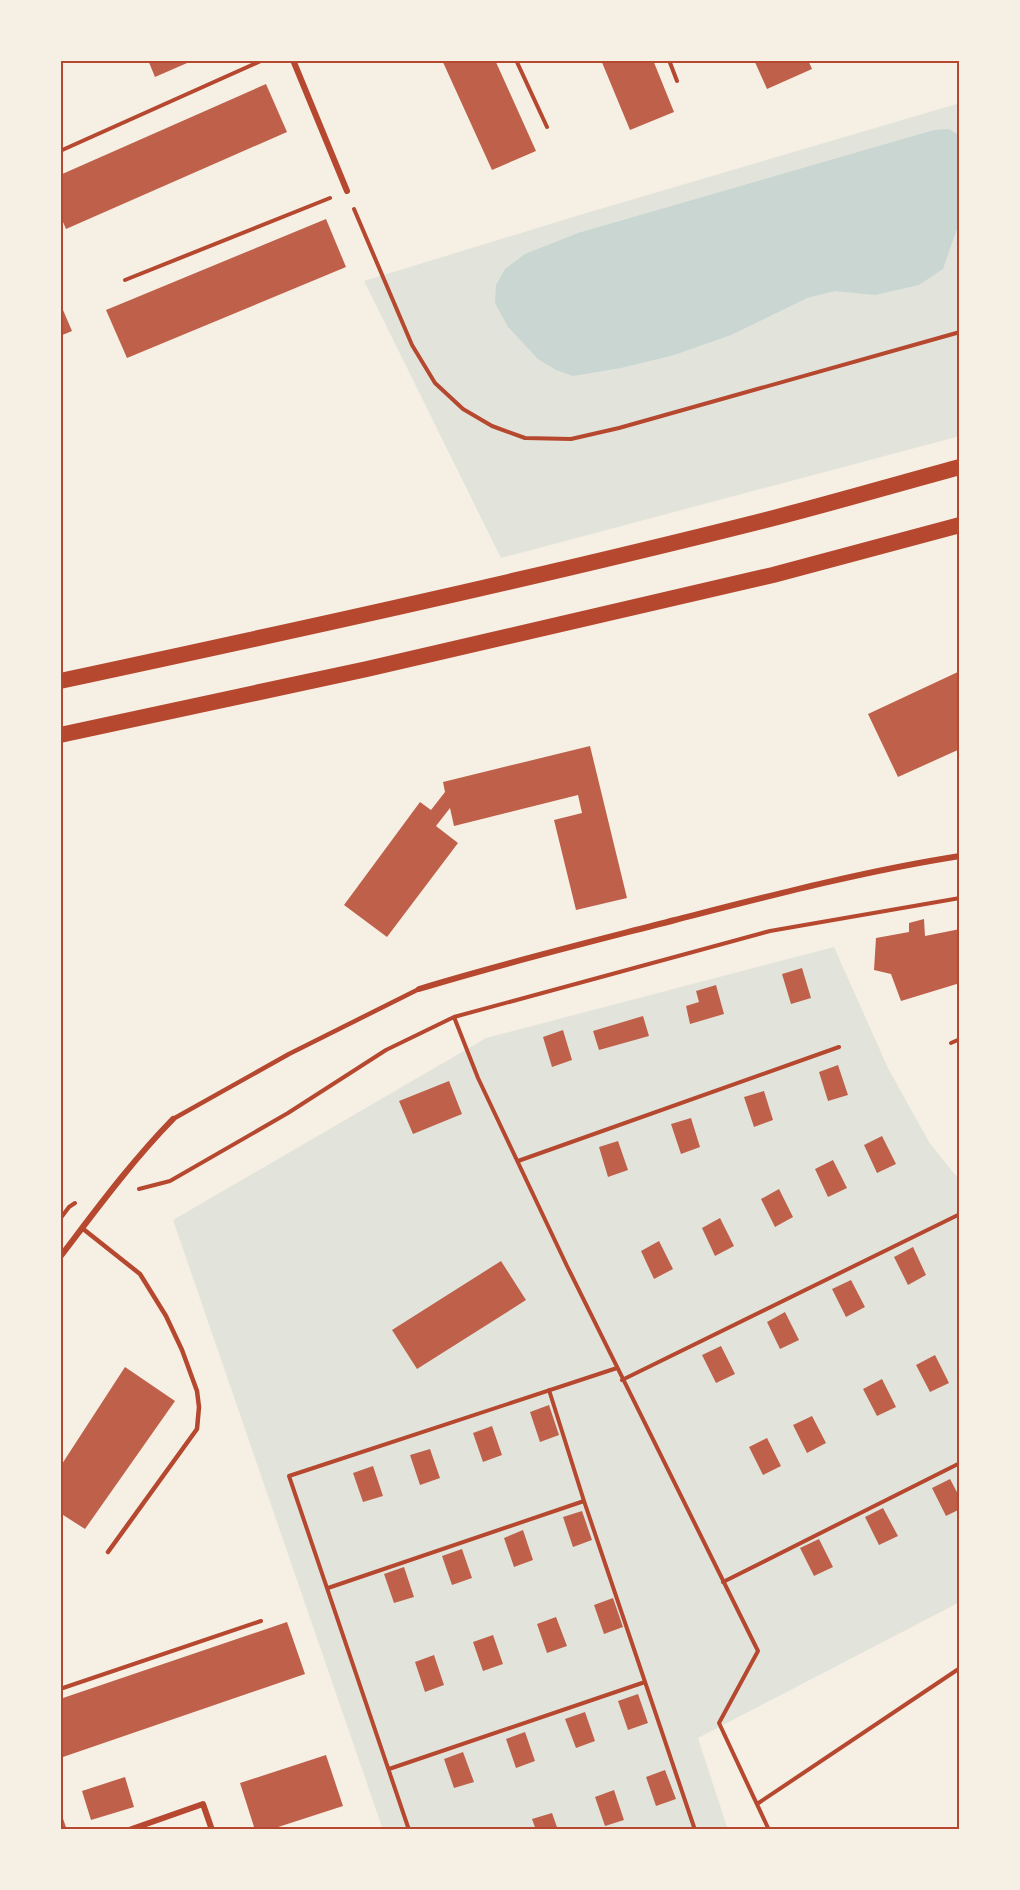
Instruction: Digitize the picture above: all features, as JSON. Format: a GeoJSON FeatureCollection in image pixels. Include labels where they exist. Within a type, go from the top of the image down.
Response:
{"type":"FeatureCollection","features":[{"type":"Feature","properties":{"kind":"highway"},"geometry":{"type":"LineString","coordinates":[[60,681],[344,620],[546,573],[760,522],[960,467]]}},
{"type":"Feature","properties":{"kind":"highway"},"geometry":{"type":"LineString","coordinates":[[60,735],[367,669],[728,585],[960,525]]}},
{"type":"Feature","properties":{"kind":"street"},"geometry":{"type":"LineString","coordinates":[[293,60],[347,191]]}},
{"type":"Feature","properties":{"kind":"street"},"geometry":{"type":"LineString","coordinates":[[419,989],[480,970],[790,890],[910,864],[960,856]]}},
{"type":"Feature","properties":{"kind":"street"},"geometry":{"type":"LineString","coordinates":[[60,1257],[105,1197],[173,1119]]}},
{"type":"Feature","properties":{"kind":"street"},"geometry":{"type":"LineString","coordinates":[[129,1830],[203,1804],[212,1830]]}},
{"type":"Feature","properties":{"kind":"lane"},"geometry":{"type":"LineString","coordinates":[[173,1119],[289,1054],[419,989]]}},
{"type":"Feature","properties":{"kind":"lane"},"geometry":{"type":"LineString","coordinates":[[82,1228],[140,1274],[166,1316],[182,1350],[197,1391],[199,1407],[197,1429],[108,1552]]}},
{"type":"Feature","properties":{"kind":"path"},"geometry":{"type":"LineString","coordinates":[[60,151],[263,60]]}},
{"type":"Feature","properties":{"kind":"path"},"geometry":{"type":"LineString","coordinates":[[516,60],[547,127]]}},
{"type":"Feature","properties":{"kind":"path"},"geometry":{"type":"LineString","coordinates":[[669,60],[677,81]]}},
{"type":"Feature","properties":{"kind":"path"},"geometry":{"type":"LineString","coordinates":[[125,280],[347,191],[412,345],[435,383],[463,409],[492,426],[525,438],[571,439],[619,428],[960,332]]}},
{"type":"Feature","properties":{"kind":"path"},"geometry":{"type":"LineString","coordinates":[[105,1197],[170,1181],[288,1113],[386,1050],[454,1017],[770,931],[960,898]]}},
{"type":"Feature","properties":{"kind":"path"},"geometry":{"type":"LineString","coordinates":[[454,1017],[478,1078],[622,1380],[758,1651],[718,1723],[769,1830]]}},
{"type":"Feature","properties":{"kind":"path"},"geometry":{"type":"LineString","coordinates":[[951,1043],[960,1039]]}},
{"type":"Feature","properties":{"kind":"path"},"geometry":{"type":"LineString","coordinates":[[518,1161],[839,1047]]}},
{"type":"Feature","properties":{"kind":"path"},"geometry":{"type":"LineString","coordinates":[[622,1380],[960,1214]]}},
{"type":"Feature","properties":{"kind":"path"},"geometry":{"type":"LineString","coordinates":[[409,1830],[290,1476],[617,1368]]}},
{"type":"Feature","properties":{"kind":"path"},"geometry":{"type":"LineString","coordinates":[[549,1390],[695,1830]]}},
{"type":"Feature","properties":{"kind":"path"},"geometry":{"type":"LineString","coordinates":[[723,1582],[960,1463]]}},
{"type":"Feature","properties":{"kind":"path"},"geometry":{"type":"LineString","coordinates":[[328,1588],[584,1501]]}},
{"type":"Feature","properties":{"kind":"path"},"geometry":{"type":"LineString","coordinates":[[60,1689],[261,1621]]}},
{"type":"Feature","properties":{"kind":"path"},"geometry":{"type":"LineString","coordinates":[[757,1804],[960,1668]]}},
{"type":"Feature","properties":{"kind":"path"},"geometry":{"type":"LineString","coordinates":[[389,1769],[645,1682]]}},
{"type":"Feature","properties":{"kind":"shaded area"},"geometry":{"type":"Polygon","coordinates":[[[960,103],[960,436],[501,558],[364,281],[960,103]]]}},
{"type":"Feature","properties":{"kind":"shaded area"},"geometry":{"type":"Polygon","coordinates":[[[949,129],[960,136],[957,157],[960,180],[960,220],[943,269],[919,285],[875,295],[835,291],[807,298],[731,335],[674,355],[621,368],[573,376],[556,370],[538,359],[508,327],[495,303],[496,285],[505,269],[525,254],[578,233],[934,130],[949,129]]]}},
{"type":"Feature","properties":{"kind":"shaded area"},"geometry":{"type":"Polygon","coordinates":[[[834,947],[888,1068],[929,1142],[960,1181],[960,1602],[698,1738],[728,1830],[383,1830],[173,1220],[486,1038],[834,947]]]}},
{"type":"Feature","properties":{"kind":"building"},"geometry":{"type":"Polygon","coordinates":[[[148,60],[194,60],[155,77],[148,60]]]}},
{"type":"Feature","properties":{"kind":"building"},"geometry":{"type":"Polygon","coordinates":[[[442,60],[495,60],[536,151],[492,170],[442,60]]]}},
{"type":"Feature","properties":{"kind":"building"},"geometry":{"type":"Polygon","coordinates":[[[601,60],[653,60],[674,112],[630,130],[601,60]]]}},
{"type":"Feature","properties":{"kind":"building"},"geometry":{"type":"Polygon","coordinates":[[[754,60],[808,60],[812,69],[767,89],[754,60]]]}},
{"type":"Feature","properties":{"kind":"building"},"geometry":{"type":"Polygon","coordinates":[[[266,84],[287,132],[66,229],[60,215],[60,175],[266,84]]]}},
{"type":"Feature","properties":{"kind":"building"},"geometry":{"type":"Polygon","coordinates":[[[326,219],[346,267],[127,358],[106,310],[326,219]]]}},
{"type":"Feature","properties":{"kind":"building"},"geometry":{"type":"Polygon","coordinates":[[[60,303],[72,331],[60,336],[60,303]]]}},
{"type":"Feature","properties":{"kind":"building"},"geometry":{"type":"Polygon","coordinates":[[[960,671],[960,749],[898,777],[868,714],[960,671]]]}},
{"type":"Feature","properties":{"kind":"building"},"geometry":{"type":"Polygon","coordinates":[[[590,746],[627,898],[576,910],[554,820],[582,813],[578,795],[454,826],[450,808],[436,826],[458,843],[387,937],[344,905],[420,802],[431,810],[445,792],[443,782],[590,746]]]}},
{"type":"Feature","properties":{"kind":"building"},"geometry":{"type":"Polygon","coordinates":[[[924,919],[925,936],[960,929],[960,983],[901,1001],[891,974],[874,970],[876,938],[909,932],[909,923],[924,919]]]}},
{"type":"Feature","properties":{"kind":"building"},"geometry":{"type":"Polygon","coordinates":[[[802,968],[811,998],[791,1004],[782,974],[802,968]]]}},
{"type":"Feature","properties":{"kind":"building"},"geometry":{"type":"Polygon","coordinates":[[[716,985],[724,1014],[690,1024],[686,1006],[699,1002],[696,991],[716,985]]]}},
{"type":"Feature","properties":{"kind":"building"},"geometry":{"type":"Polygon","coordinates":[[[643,1016],[649,1036],[599,1050],[593,1031],[643,1016]]]}},
{"type":"Feature","properties":{"kind":"building"},"geometry":{"type":"Polygon","coordinates":[[[563,1030],[572,1060],[552,1067],[543,1037],[563,1030]]]}},
{"type":"Feature","properties":{"kind":"building"},"geometry":{"type":"Polygon","coordinates":[[[838,1065],[848,1095],[828,1101],[819,1072],[838,1065]]]}},
{"type":"Feature","properties":{"kind":"building"},"geometry":{"type":"Polygon","coordinates":[[[449,1081],[462,1114],[413,1134],[399,1101],[449,1081]]]}},
{"type":"Feature","properties":{"kind":"building"},"geometry":{"type":"Polygon","coordinates":[[[764,1091],[773,1120],[754,1127],[744,1097],[764,1091]]]}},
{"type":"Feature","properties":{"kind":"building"},"geometry":{"type":"Polygon","coordinates":[[[691,1118],[700,1147],[681,1154],[671,1124],[691,1118]]]}},
{"type":"Feature","properties":{"kind":"building"},"geometry":{"type":"Polygon","coordinates":[[[882,1136],[896,1164],[877,1173],[864,1145],[882,1136]]]}},
{"type":"Feature","properties":{"kind":"building"},"geometry":{"type":"Polygon","coordinates":[[[618,1141],[628,1170],[608,1177],[599,1147],[618,1141]]]}},
{"type":"Feature","properties":{"kind":"building"},"geometry":{"type":"Polygon","coordinates":[[[833,1160],[847,1188],[828,1197],[815,1169],[833,1160]]]}},
{"type":"Feature","properties":{"kind":"building"},"geometry":{"type":"Polygon","coordinates":[[[779,1189],[793,1217],[775,1227],[761,1199],[779,1189]]]}},
{"type":"Feature","properties":{"kind":"building"},"geometry":{"type":"Polygon","coordinates":[[[720,1218],[734,1246],[715,1256],[702,1228],[720,1218]]]}},
{"type":"Feature","properties":{"kind":"building"},"geometry":{"type":"Polygon","coordinates":[[[659,1241],[673,1269],[654,1279],[641,1251],[659,1241]]]}},
{"type":"Feature","properties":{"kind":"building"},"geometry":{"type":"Polygon","coordinates":[[[913,1247],[926,1275],[908,1285],[894,1257],[913,1247]]]}},
{"type":"Feature","properties":{"kind":"building"},"geometry":{"type":"Polygon","coordinates":[[[501,1261],[526,1300],[417,1369],[392,1330],[501,1261]]]}},
{"type":"Feature","properties":{"kind":"building"},"geometry":{"type":"Polygon","coordinates":[[[851,1280],[865,1307],[846,1317],[832,1289],[851,1280]]]}},
{"type":"Feature","properties":{"kind":"building"},"geometry":{"type":"Polygon","coordinates":[[[785,1312],[799,1340],[780,1349],[767,1322],[785,1312]]]}},
{"type":"Feature","properties":{"kind":"building"},"geometry":{"type":"Polygon","coordinates":[[[721,1346],[735,1374],[716,1383],[702,1355],[721,1346]]]}},
{"type":"Feature","properties":{"kind":"building"},"geometry":{"type":"Polygon","coordinates":[[[935,1355],[949,1383],[930,1392],[916,1365],[935,1355]]]}},
{"type":"Feature","properties":{"kind":"building"},"geometry":{"type":"Polygon","coordinates":[[[125,1367],[175,1401],[85,1529],[60,1513],[60,1467],[125,1367]]]}},
{"type":"Feature","properties":{"kind":"building"},"geometry":{"type":"Polygon","coordinates":[[[882,1379],[896,1407],[877,1416],[863,1389],[882,1379]]]}},
{"type":"Feature","properties":{"kind":"building"},"geometry":{"type":"Polygon","coordinates":[[[549,1405],[559,1435],[540,1442],[530,1412],[549,1405]]]}},
{"type":"Feature","properties":{"kind":"building"},"geometry":{"type":"Polygon","coordinates":[[[812,1416],[826,1443],[807,1453],[793,1425],[812,1416]]]}},
{"type":"Feature","properties":{"kind":"building"},"geometry":{"type":"Polygon","coordinates":[[[492,1426],[502,1455],[483,1462],[473,1433],[492,1426]]]}},
{"type":"Feature","properties":{"kind":"building"},"geometry":{"type":"Polygon","coordinates":[[[767,1438],[781,1466],[763,1475],[749,1447],[767,1438]]]}},
{"type":"Feature","properties":{"kind":"building"},"geometry":{"type":"Polygon","coordinates":[[[430,1449],[440,1478],[420,1485],[410,1455],[430,1449]]]}},
{"type":"Feature","properties":{"kind":"building"},"geometry":{"type":"Polygon","coordinates":[[[373,1466],[383,1496],[363,1502],[353,1473],[373,1466]]]}},
{"type":"Feature","properties":{"kind":"building"},"geometry":{"type":"Polygon","coordinates":[[[950,1479],[960,1498],[960,1509],[946,1516],[932,1488],[950,1479]]]}},
{"type":"Feature","properties":{"kind":"building"},"geometry":{"type":"Polygon","coordinates":[[[883,1508],[898,1536],[879,1545],[865,1517],[883,1508]]]}},
{"type":"Feature","properties":{"kind":"building"},"geometry":{"type":"Polygon","coordinates":[[[582,1511],[592,1540],[573,1547],[563,1517],[582,1511]]]}},
{"type":"Feature","properties":{"kind":"building"},"geometry":{"type":"Polygon","coordinates":[[[523,1530],[533,1560],[514,1567],[504,1538],[523,1530]]]}},
{"type":"Feature","properties":{"kind":"building"},"geometry":{"type":"Polygon","coordinates":[[[819,1539],[833,1567],[814,1576],[800,1548],[819,1539]]]}},
{"type":"Feature","properties":{"kind":"building"},"geometry":{"type":"Polygon","coordinates":[[[462,1549],[472,1578],[452,1585],[442,1556],[462,1549]]]}},
{"type":"Feature","properties":{"kind":"building"},"geometry":{"type":"Polygon","coordinates":[[[404,1567],[414,1597],[394,1603],[384,1574],[404,1567]]]}},
{"type":"Feature","properties":{"kind":"building"},"geometry":{"type":"Polygon","coordinates":[[[613,1598],[623,1627],[604,1634],[594,1605],[613,1598]]]}},
{"type":"Feature","properties":{"kind":"building"},"geometry":{"type":"Polygon","coordinates":[[[556,1617],[567,1646],[547,1653],[537,1624],[556,1617]]]}},
{"type":"Feature","properties":{"kind":"building"},"geometry":{"type":"Polygon","coordinates":[[[287,1622],[305,1674],[60,1758],[60,1699],[287,1622]]]}},
{"type":"Feature","properties":{"kind":"building"},"geometry":{"type":"Polygon","coordinates":[[[493,1635],[503,1664],[483,1671],[473,1642],[493,1635]]]}},
{"type":"Feature","properties":{"kind":"building"},"geometry":{"type":"Polygon","coordinates":[[[434,1655],[444,1685],[425,1692],[415,1662],[434,1655]]]}},
{"type":"Feature","properties":{"kind":"building"},"geometry":{"type":"Polygon","coordinates":[[[638,1694],[648,1723],[628,1730],[618,1701],[638,1694]]]}},
{"type":"Feature","properties":{"kind":"building"},"geometry":{"type":"Polygon","coordinates":[[[585,1712],[595,1741],[576,1748],[565,1719],[585,1712]]]}},
{"type":"Feature","properties":{"kind":"building"},"geometry":{"type":"Polygon","coordinates":[[[525,1732],[535,1761],[516,1768],[506,1739],[525,1732]]]}},
{"type":"Feature","properties":{"kind":"building"},"geometry":{"type":"Polygon","coordinates":[[[463,1752],[474,1782],[454,1788],[444,1759],[463,1752]]]}},
{"type":"Feature","properties":{"kind":"building"},"geometry":{"type":"Polygon","coordinates":[[[326,1755],[343,1806],[269,1830],[255,1830],[240,1783],[326,1755]]]}},
{"type":"Feature","properties":{"kind":"building"},"geometry":{"type":"Polygon","coordinates":[[[665,1770],[676,1799],[656,1806],[646,1777],[665,1770]]]}},
{"type":"Feature","properties":{"kind":"building"},"geometry":{"type":"Polygon","coordinates":[[[125,1777],[134,1807],[91,1820],[82,1791],[125,1777]]]}},
{"type":"Feature","properties":{"kind":"building"},"geometry":{"type":"Polygon","coordinates":[[[614,1790],[624,1820],[605,1826],[595,1797],[614,1790]]]}},
{"type":"Feature","properties":{"kind":"building"},"geometry":{"type":"Polygon","coordinates":[[[60,1810],[67,1830],[60,1830],[60,1810]]]}},
{"type":"Feature","properties":{"kind":"building"},"geometry":{"type":"Polygon","coordinates":[[[552,1813],[558,1830],[536,1830],[532,1819],[552,1813]]]}}]}
